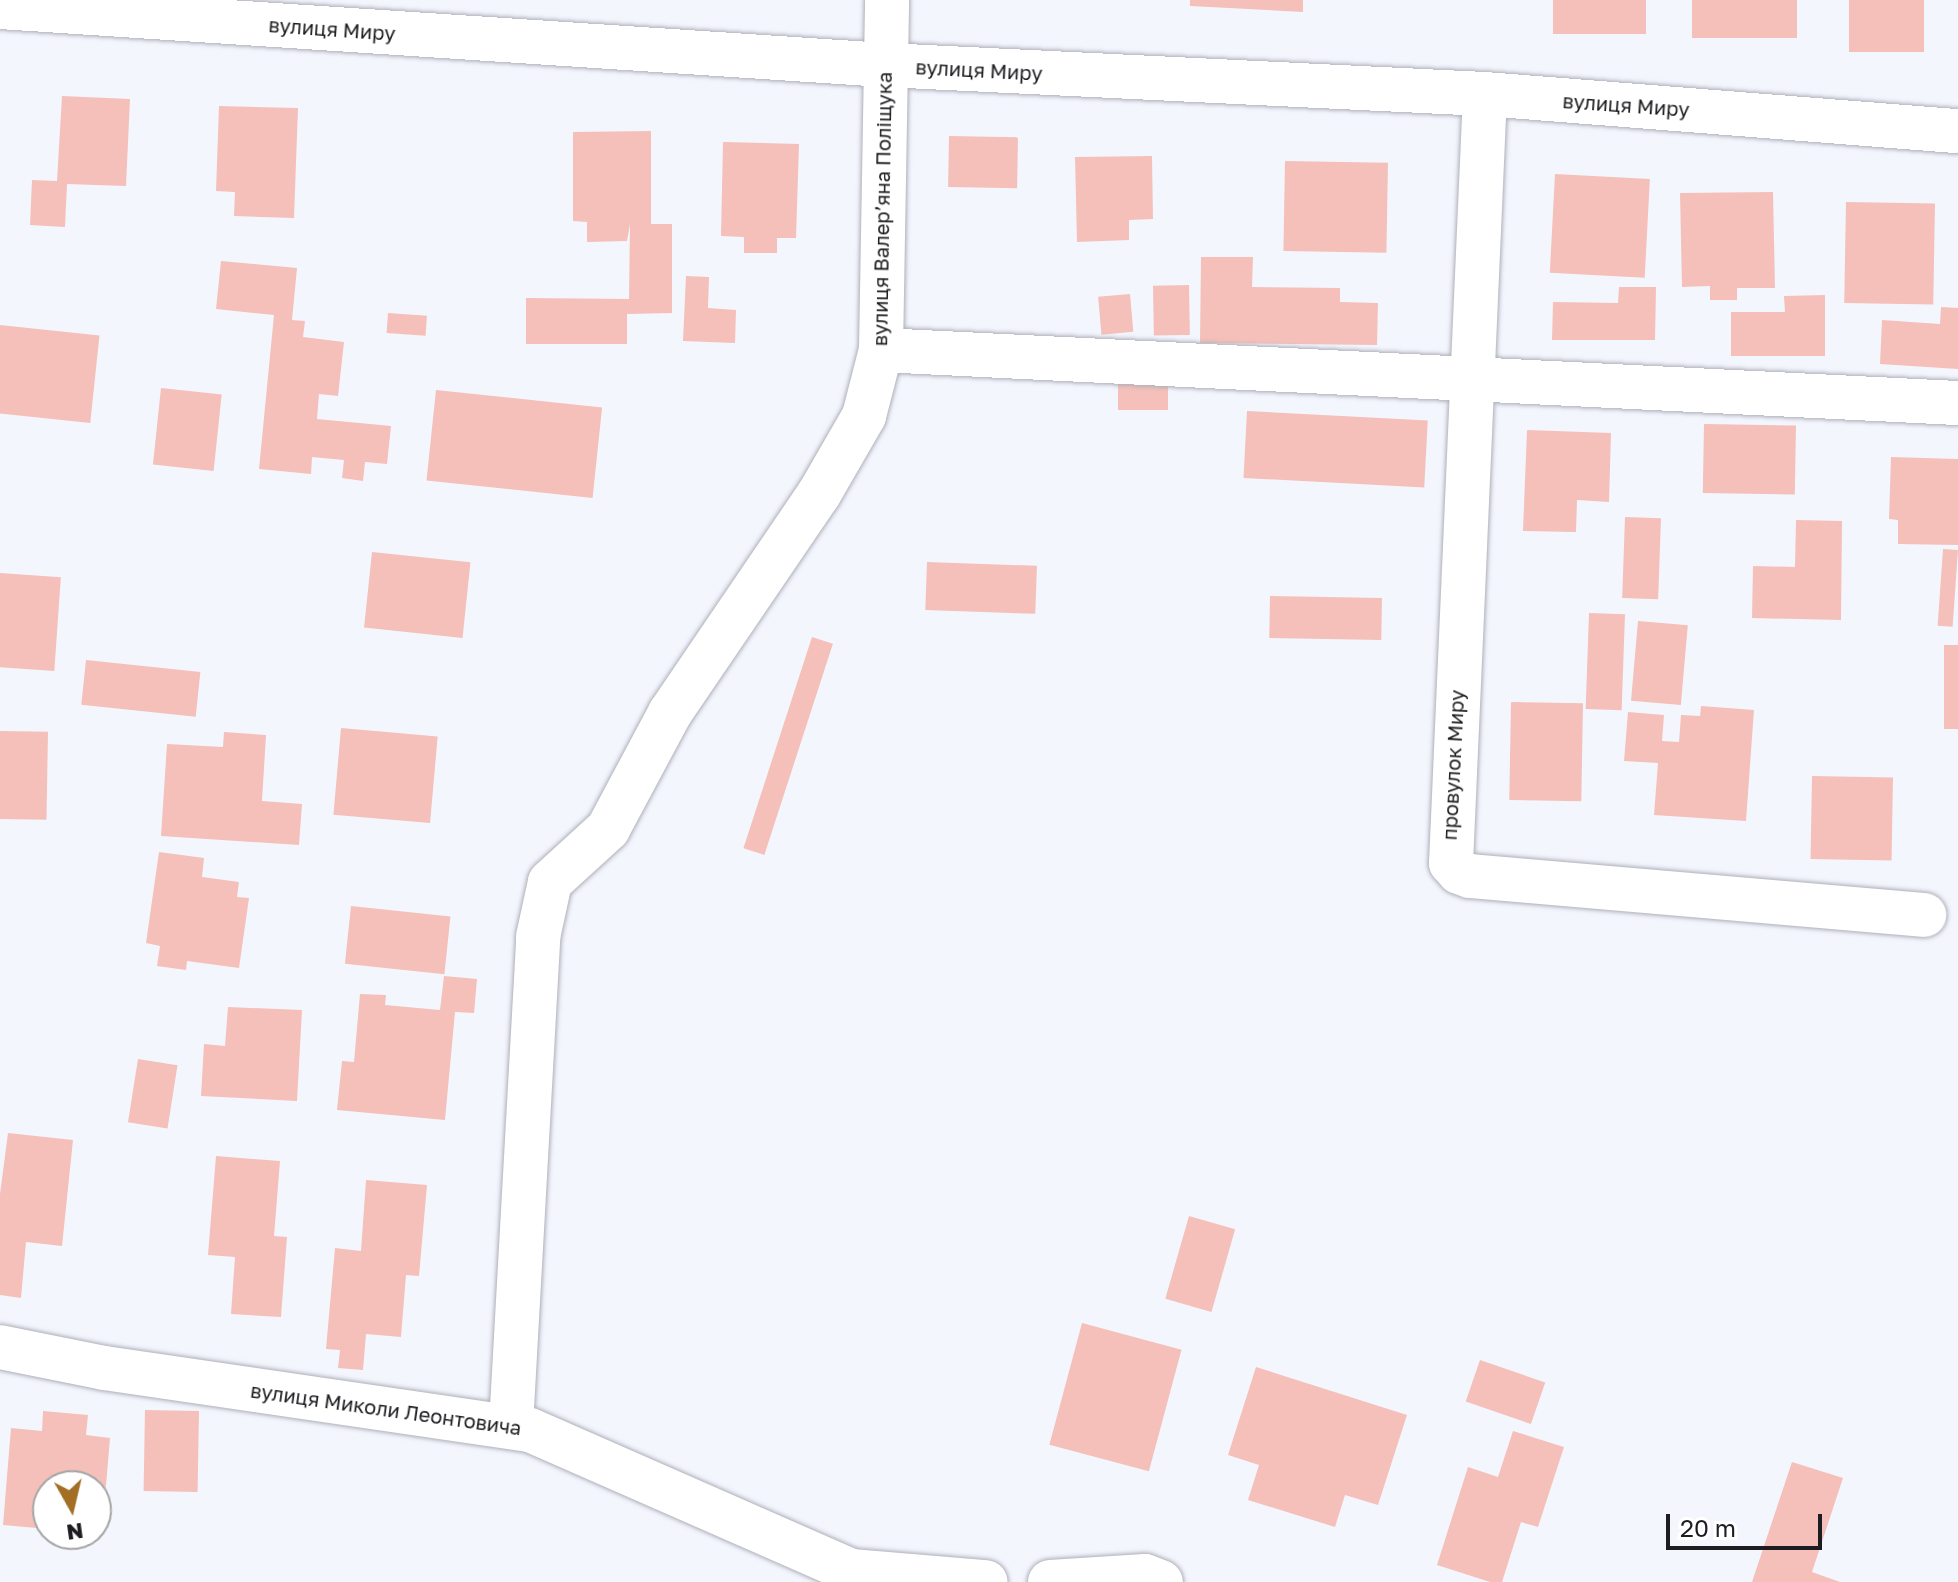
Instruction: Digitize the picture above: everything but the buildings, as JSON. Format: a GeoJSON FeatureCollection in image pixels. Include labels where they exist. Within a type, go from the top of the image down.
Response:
{"type":"FeatureCollection","features":[{"type":"Feature","properties":{"kind":"street","name":"вулиця Валерʼяна Поліщука"},"geometry":{"type":"LineString","coordinates":[[511,1426],[538,937],[550,882],[608,829],[670,713],[819,494],[864,416],[881,350],[887,0]]}},
{"type":"Feature","properties":{"kind":"street","name":"вулиця Миру"},"geometry":{"type":"LineString","coordinates":[[0,7],[885,65],[1485,94],[1958,131]]}},
{"type":"Feature","properties":{"kind":"street","name":"провулок Миру"},"geometry":{"type":"LineString","coordinates":[[1485,94],[1451,863],[1459,872],[1470,876],[1924,915]]}},
{"type":"Feature","properties":{"kind":"street"},"geometry":{"type":"LineString","coordinates":[[881,350],[1958,403]]}},
{"type":"Feature","properties":{"kind":"street","name":"вулиця Миколи Леонтовича"},"geometry":{"type":"LineString","coordinates":[[0,1347],[104,1368],[530,1430],[851,1571],[986,1582]]}},
{"type":"Feature","properties":{"kind":"street"},"geometry":{"type":"LineString","coordinates":[[1050,1582],[1145,1576],[1161,1582]]}}]}
